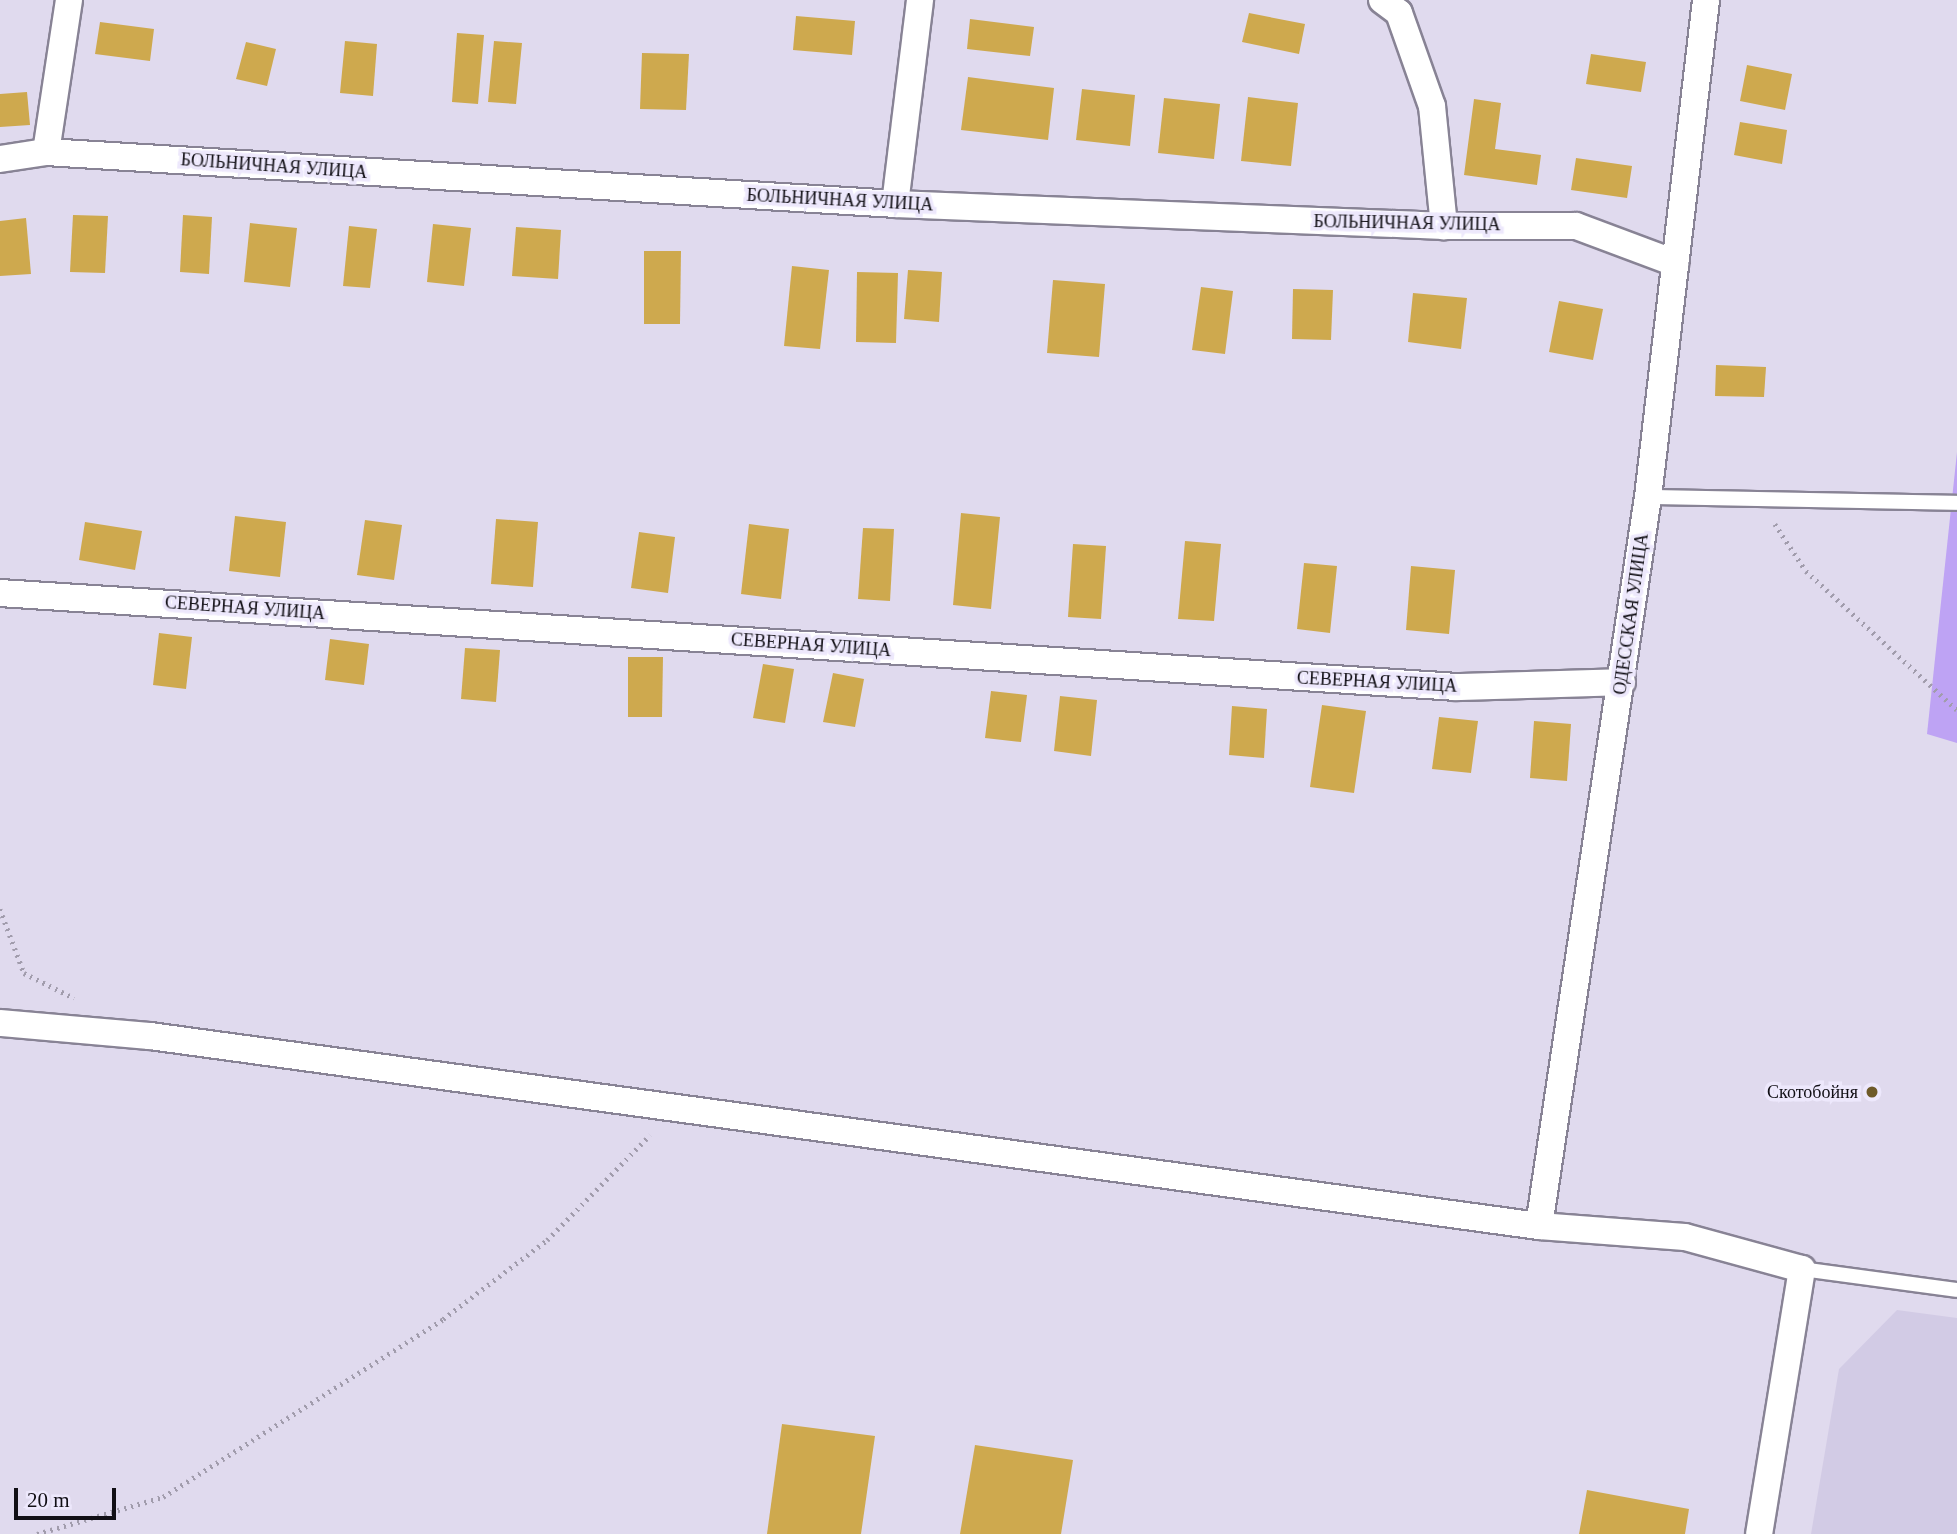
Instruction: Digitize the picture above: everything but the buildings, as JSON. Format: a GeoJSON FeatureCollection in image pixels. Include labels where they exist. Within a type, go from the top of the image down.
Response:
{"type":"FeatureCollection","features":[{"type":"Feature","properties":{"kind":"street"},"geometry":{"type":"LineString","coordinates":[[46,152],[69,0]]}},
{"type":"Feature","properties":{"kind":"street"},"geometry":{"type":"LineString","coordinates":[[895,204],[920,0]]}},
{"type":"Feature","properties":{"kind":"street"},"geometry":{"type":"LineString","coordinates":[[1382,0],[1399,13],[1433,107],[1444,226]]}},
{"type":"Feature","properties":{"kind":"street","name":"ОДЕССКАЯ УЛИЦА"},"geometry":{"type":"LineString","coordinates":[[1539,1226],[1648,497],[1706,0]]}},
{"type":"Feature","properties":{"kind":"street","name":"БОЛЬНИЧНАЯ УЛИЦА"},"geometry":{"type":"LineString","coordinates":[[0,159],[46,152],[895,204],[1444,226],[1576,226],[1675,263]]}},
{"type":"Feature","properties":{"kind":"street","name":"СЕВЕРНАЯ УЛИЦА"},"geometry":{"type":"LineString","coordinates":[[0,593],[1457,687],[1622,682]]}},
{"type":"Feature","properties":{"kind":"street"},"geometry":{"type":"LineString","coordinates":[[0,1023],[150,1036],[1539,1226],[1685,1237],[1802,1269],[1759,1534]]}},
{"type":"Feature","properties":{"kind":"lane"},"geometry":{"type":"LineString","coordinates":[[1648,497],[1957,503]]}},
{"type":"Feature","properties":{"kind":"lane"},"geometry":{"type":"LineString","coordinates":[[1802,1269],[1957,1290]]}},
{"type":"Feature","properties":{"kind":"path"},"geometry":{"type":"LineString","coordinates":[[1758,499],[1806,571],[1957,710]]}},
{"type":"Feature","properties":{"kind":"path"},"geometry":{"type":"LineString","coordinates":[[0,909],[24,972],[81,1002]]}},
{"type":"Feature","properties":{"kind":"path"},"geometry":{"type":"LineString","coordinates":[[37,1534],[163,1497],[443,1319],[547,1240],[678,1107]]}},
{"type":"Feature","properties":{"kind":"shaded area"},"geometry":{"type":"Polygon","coordinates":[[[1957,452],[1957,743],[1927,734],[1957,452]]]}},
{"type":"Feature","properties":{"kind":"shaded area"},"geometry":{"type":"Polygon","coordinates":[[[1897,1310],[1957,1318],[1957,1534],[1811,1534],[1839,1369],[1897,1310]]]}},
{"type":"Feature","properties":{"kind":"place","name":"Скотобойня"},"geometry":{"type":"Point","coordinates":[1872,1092]}}]}
